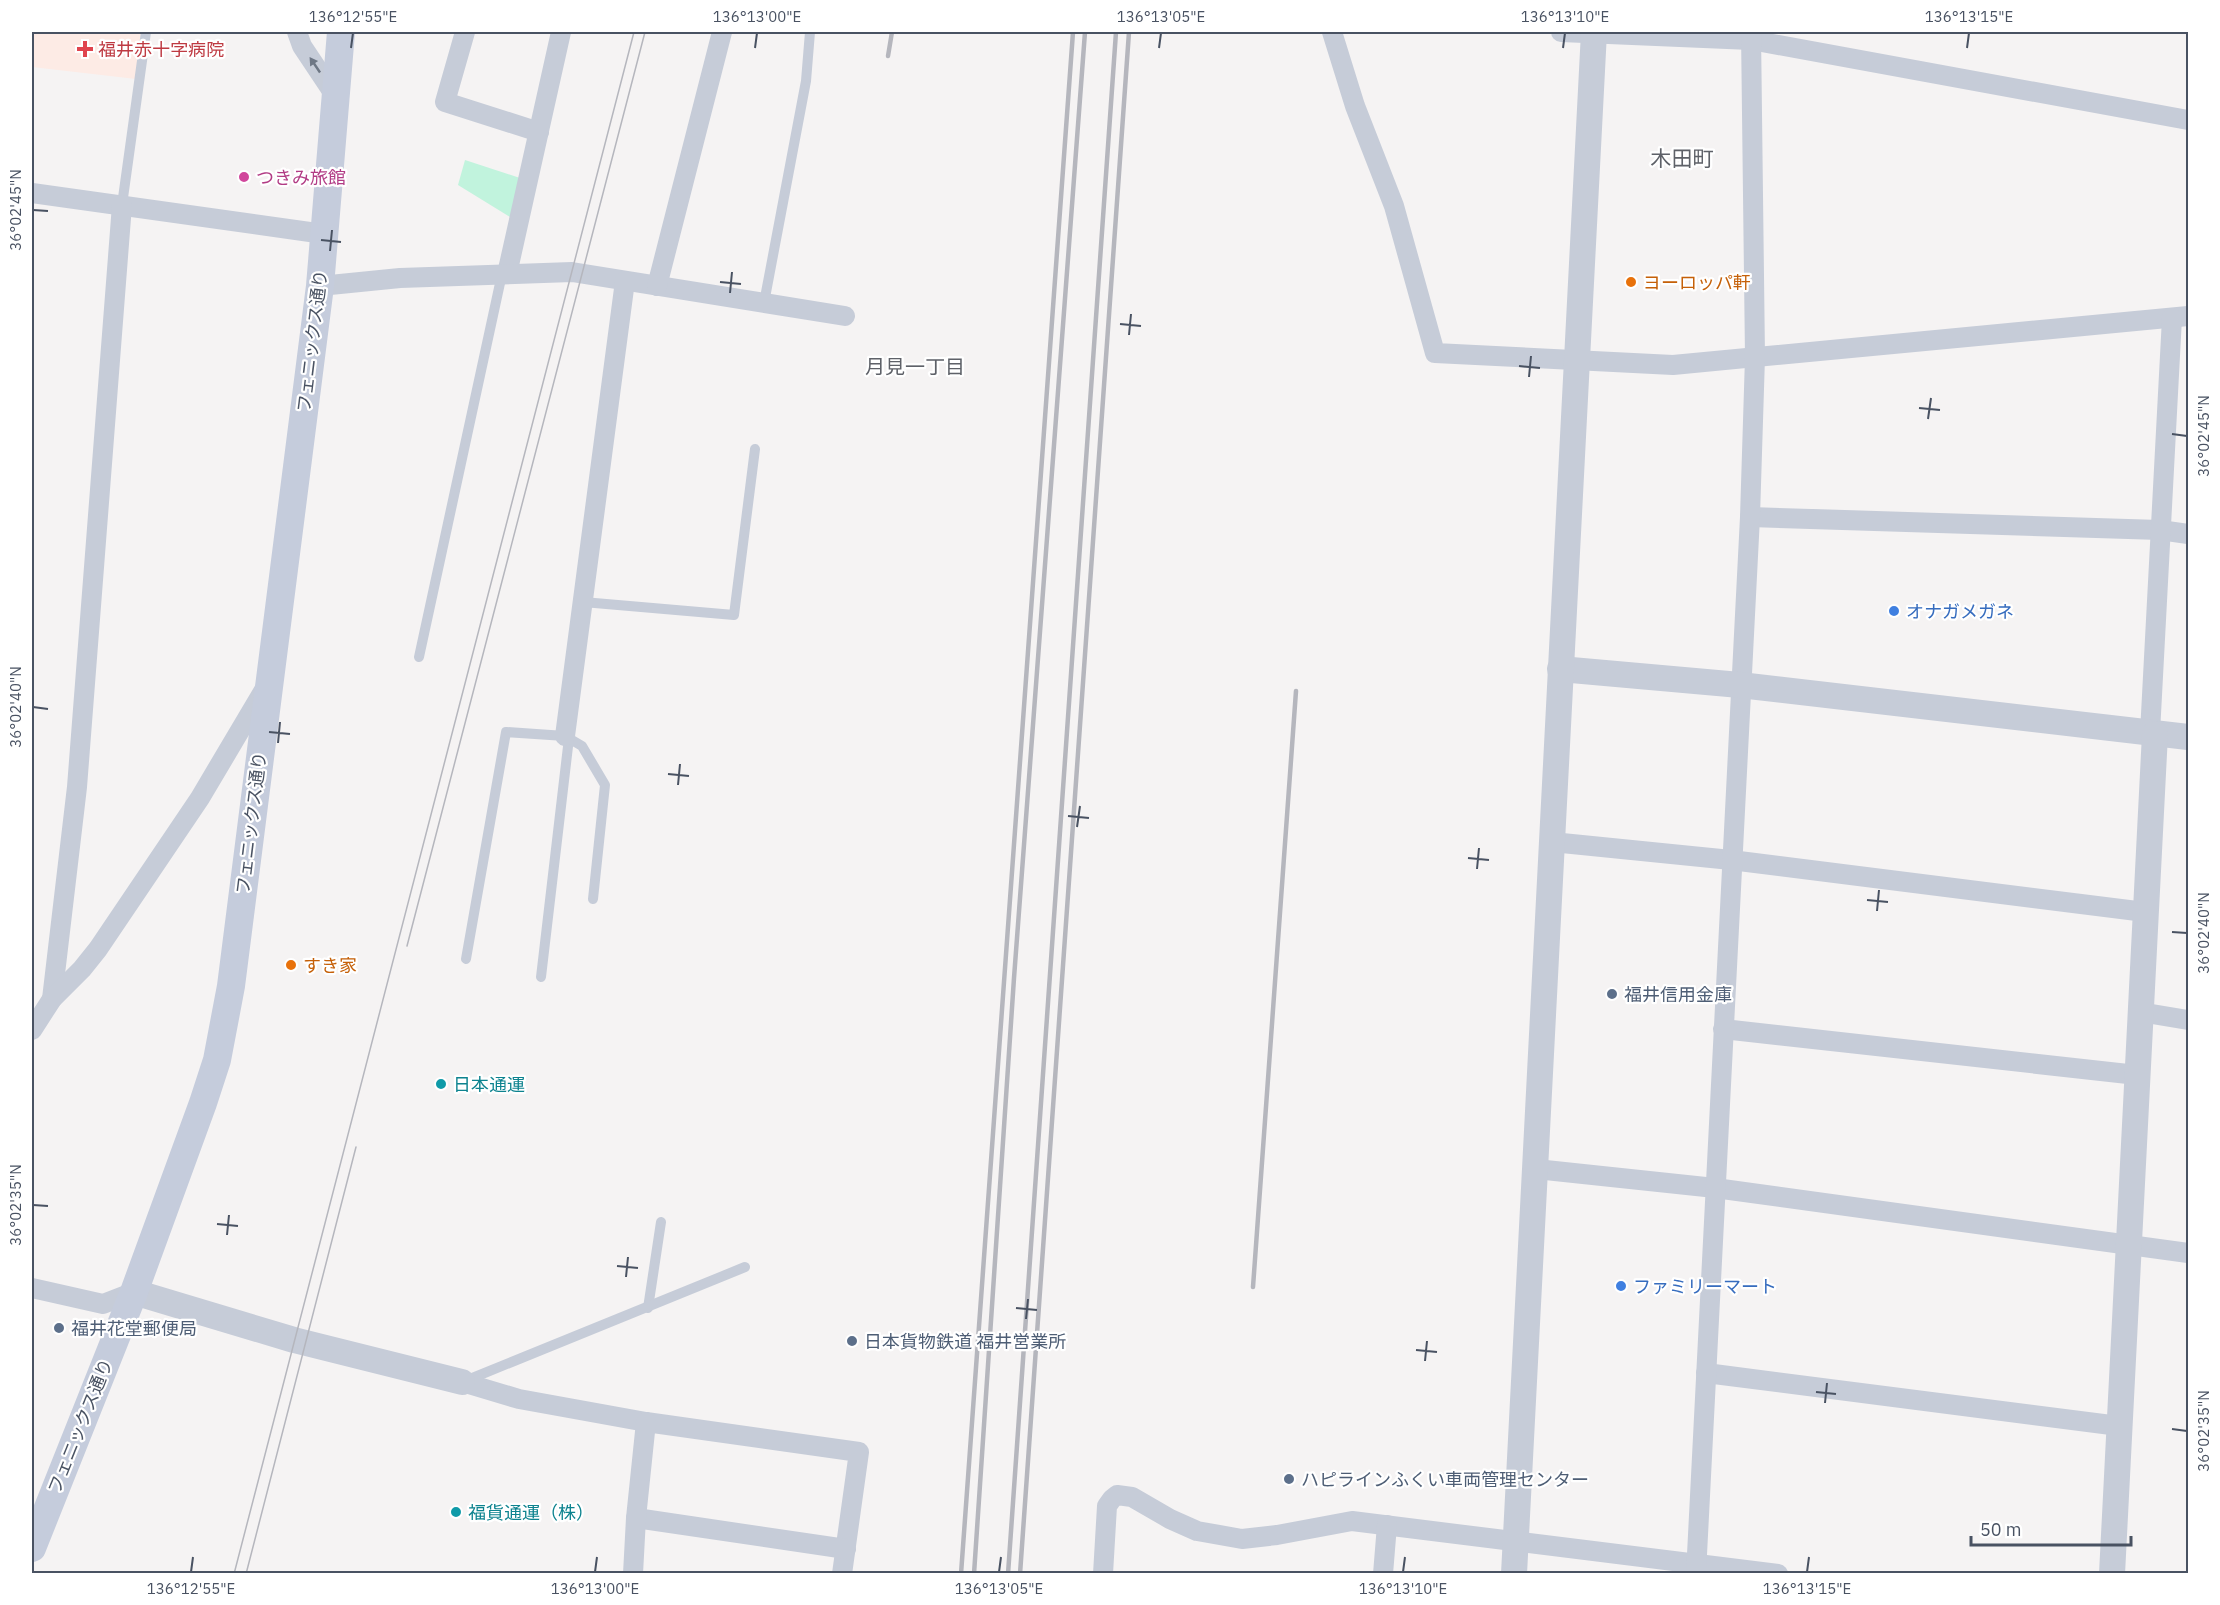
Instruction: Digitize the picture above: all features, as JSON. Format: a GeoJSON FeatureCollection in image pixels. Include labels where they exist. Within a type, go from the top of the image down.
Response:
{"type":"FeatureCollection","features":[{"type":"Feature","properties":{"kind":"main road","name":"フェニックス通り"},"geometry":{"type":"LineString","coordinates":[[32,1548],[134,1292],[217,1060],[231,986],[320,286],[341,32]]}},
{"type":"Feature","properties":{"kind":"street"},"geometry":{"type":"LineString","coordinates":[[297,32],[302,46],[336,97]]}},
{"type":"Feature","properties":{"kind":"street"},"geometry":{"type":"LineString","coordinates":[[465,32],[445,102],[539,132]]}},
{"type":"Feature","properties":{"kind":"street"},"geometry":{"type":"LineString","coordinates":[[504,274],[561,32]]}},
{"type":"Feature","properties":{"kind":"street"},"geometry":{"type":"LineString","coordinates":[[657,286],[722,32]]}},
{"type":"Feature","properties":{"kind":"street"},"geometry":{"type":"LineString","coordinates":[[1332,32],[1355,106],[1394,206],[1436,353],[1673,364],[2184,314],[2160,530],[2145,912],[2112,1574]]}},
{"type":"Feature","properties":{"kind":"street"},"geometry":{"type":"LineString","coordinates":[[1562,32],[1751,36],[2188,120]]}},
{"type":"Feature","properties":{"kind":"street"},"geometry":{"type":"LineString","coordinates":[[1514,1574],[1594,33]]}},
{"type":"Feature","properties":{"kind":"street"},"geometry":{"type":"LineString","coordinates":[[1696,1568],[1750,517],[1755,357],[1751,36]]}},
{"type":"Feature","properties":{"kind":"street"},"geometry":{"type":"LineString","coordinates":[[32,193],[324,234]]}},
{"type":"Feature","properties":{"kind":"street"},"geometry":{"type":"LineString","coordinates":[[52,999],[77,787],[122,205]]}},
{"type":"Feature","properties":{"kind":"street"},"geometry":{"type":"LineString","coordinates":[[320,286],[400,278],[572,272],[845,315]]}},
{"type":"Feature","properties":{"kind":"street"},"geometry":{"type":"LineString","coordinates":[[567,737],[625,281]]}},
{"type":"Feature","properties":{"kind":"street"},"geometry":{"type":"LineString","coordinates":[[1750,517],[2160,530],[2188,534]]}},
{"type":"Feature","properties":{"kind":"street"},"geometry":{"type":"LineString","coordinates":[[1560,669],[1740,685],[2188,737]]}},
{"type":"Feature","properties":{"kind":"street"},"geometry":{"type":"LineString","coordinates":[[32,1030],[52,999],[98,949],[200,798],[269,683]]}},
{"type":"Feature","properties":{"kind":"street"},"geometry":{"type":"LineString","coordinates":[[1552,842],[1731,860],[2145,912]]}},
{"type":"Feature","properties":{"kind":"street"},"geometry":{"type":"LineString","coordinates":[[2140,1012],[2188,1020]]}},
{"type":"Feature","properties":{"kind":"street"},"geometry":{"type":"LineString","coordinates":[[1723,1029],[2137,1075]]}},
{"type":"Feature","properties":{"kind":"street"},"geometry":{"type":"LineString","coordinates":[[1536,1169],[1715,1188],[2129,1243],[2188,1253]]}},
{"type":"Feature","properties":{"kind":"street"},"geometry":{"type":"LineString","coordinates":[[32,1288],[103,1304],[134,1292],[294,1340],[462,1382],[519,1400],[646,1422],[859,1452],[842,1574]]}},
{"type":"Feature","properties":{"kind":"street"},"geometry":{"type":"LineString","coordinates":[[1706,1373],[2119,1426]]}},
{"type":"Feature","properties":{"kind":"street"},"geometry":{"type":"LineString","coordinates":[[633,1574],[646,1422]]}},
{"type":"Feature","properties":{"kind":"street"},"geometry":{"type":"LineString","coordinates":[[1103,1574],[1107,1506],[1117,1495],[1132,1497],[1176,1522],[1197,1530],[1242,1539],[1352,1521],[1516,1540],[1696,1568],[1778,1574]]}},
{"type":"Feature","properties":{"kind":"street"},"geometry":{"type":"LineString","coordinates":[[636,1518],[846,1550]]}},
{"type":"Feature","properties":{"kind":"street"},"geometry":{"type":"LineString","coordinates":[[1383,1574],[1387,1525]]}},
{"type":"Feature","properties":{"kind":"lane"},"geometry":{"type":"LineString","coordinates":[[122,205],[146,32]]}},
{"type":"Feature","properties":{"kind":"lane"},"geometry":{"type":"LineString","coordinates":[[764,303],[806,81],[810,32]]}},
{"type":"Feature","properties":{"kind":"lane"},"geometry":{"type":"LineString","coordinates":[[419,657],[504,274]]}},
{"type":"Feature","properties":{"kind":"lane"},"geometry":{"type":"LineString","coordinates":[[583,602],[734,615],[755,448]]}},
{"type":"Feature","properties":{"kind":"lane"},"geometry":{"type":"LineString","coordinates":[[466,959],[506,732],[567,737],[582,746],[605,785],[593,899]]}},
{"type":"Feature","properties":{"kind":"lane"},"geometry":{"type":"LineString","coordinates":[[541,977],[567,737]]}},
{"type":"Feature","properties":{"kind":"lane"},"geometry":{"type":"LineString","coordinates":[[648,1308],[661,1222]]}},
{"type":"Feature","properties":{"kind":"lane"},"geometry":{"type":"LineString","coordinates":[[462,1382],[745,1267]]}},
{"type":"Feature","properties":{"kind":"shaded area","name":"福井赤十字病院"},"geometry":{"type":"Polygon","coordinates":[[[32,32],[141,32],[136,79],[32,67],[32,32]]]}},
{"type":"Feature","properties":{"kind":"green space"},"geometry":{"type":"Polygon","coordinates":[[[465,160],[523,179],[515,220],[458,185],[465,160]]]}},
{"type":"Feature","properties":{"kind":"tram line"},"geometry":{"type":"LineString","coordinates":[[234,1574],[634,32]]}},
{"type":"Feature","properties":{"kind":"tram line"},"geometry":{"type":"LineString","coordinates":[[407,946],[645,32]]}},
{"type":"Feature","properties":{"kind":"tram line"},"geometry":{"type":"LineString","coordinates":[[246,1574],[356,1147]]}},
{"type":"Feature","properties":{"kind":"railway"},"geometry":{"type":"LineString","coordinates":[[888,56],[892,32]]}},
{"type":"Feature","properties":{"kind":"railway"},"geometry":{"type":"LineString","coordinates":[[961,1574],[1073,32]]}},
{"type":"Feature","properties":{"kind":"railway"},"geometry":{"type":"LineString","coordinates":[[974,1574],[1014,978],[1085,32]]}},
{"type":"Feature","properties":{"kind":"railway"},"geometry":{"type":"LineString","coordinates":[[1008,1574],[1116,32]]}},
{"type":"Feature","properties":{"kind":"railway"},"geometry":{"type":"LineString","coordinates":[[1020,1574],[1129,32]]}},
{"type":"Feature","properties":{"kind":"railway"},"geometry":{"type":"LineString","coordinates":[[1253,1287],[1296,691]]}},
{"type":"Feature","properties":{"kind":"place","name":"福井赤十字病院"},"geometry":{"type":"Point","coordinates":[85,49]}},
{"type":"Feature","properties":{"kind":"place","name":"つきみ旅館"},"geometry":{"type":"Point","coordinates":[244,177]}},
{"type":"Feature","properties":{"kind":"place","name":"ヨーロッパ軒"},"geometry":{"type":"Point","coordinates":[1631,282]}},
{"type":"Feature","properties":{"kind":"place","name":"オナガメガネ"},"geometry":{"type":"Point","coordinates":[1894,611]}},
{"type":"Feature","properties":{"kind":"place","name":"すき家"},"geometry":{"type":"Point","coordinates":[291,965]}},
{"type":"Feature","properties":{"kind":"place","name":"福井信用金庫"},"geometry":{"type":"Point","coordinates":[1612,994]}},
{"type":"Feature","properties":{"kind":"place","name":"日本通運"},"geometry":{"type":"Point","coordinates":[441,1084]}},
{"type":"Feature","properties":{"kind":"place","name":"ファミリーマート"},"geometry":{"type":"Point","coordinates":[1621,1286]}},
{"type":"Feature","properties":{"kind":"place","name":"福井花堂郵便局"},"geometry":{"type":"Point","coordinates":[59,1328]}},
{"type":"Feature","properties":{"kind":"place","name":"日本貨物鉄道 福井営業所"},"geometry":{"type":"Point","coordinates":[852,1341]}},
{"type":"Feature","properties":{"kind":"place","name":"ハピラインふくい車両管理センター"},"geometry":{"type":"Point","coordinates":[1289,1479]}},
{"type":"Feature","properties":{"kind":"place","name":"福貨通運（株）"},"geometry":{"type":"Point","coordinates":[456,1512]}},
{"type":"Feature","properties":{"kind":"district","name":"木田町"},"geometry":{"type":"Point","coordinates":[1682,158]}},
{"type":"Feature","properties":{"kind":"district","name":"月見一丁目"},"geometry":{"type":"Point","coordinates":[915,366]}}]}
